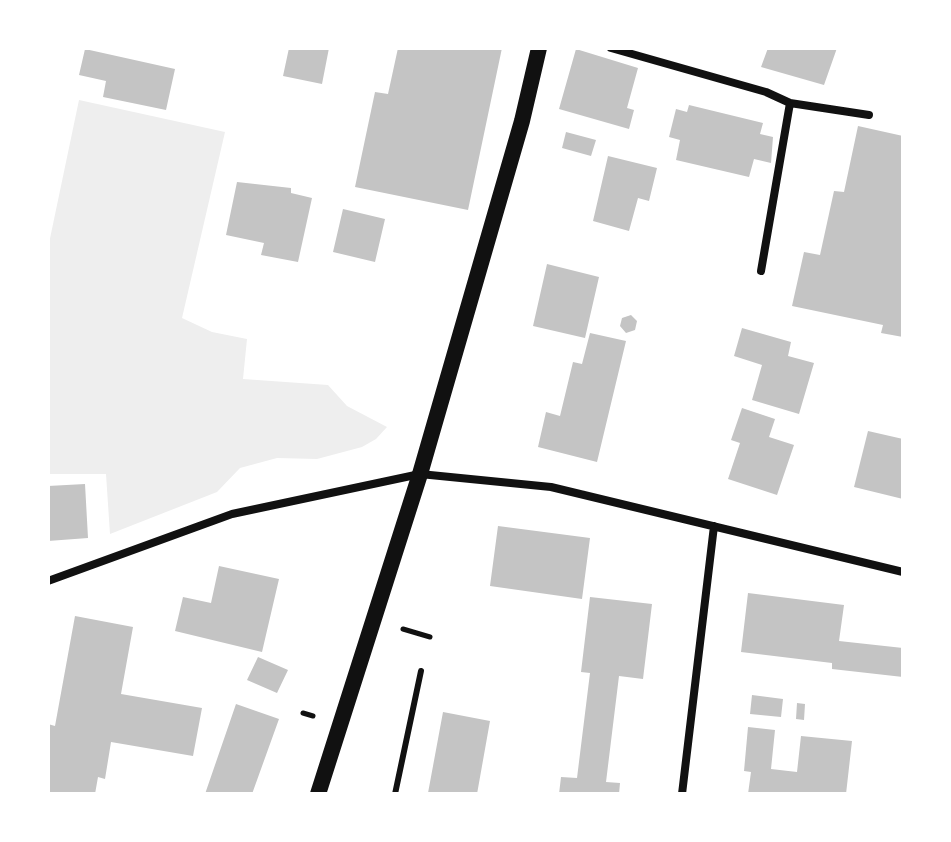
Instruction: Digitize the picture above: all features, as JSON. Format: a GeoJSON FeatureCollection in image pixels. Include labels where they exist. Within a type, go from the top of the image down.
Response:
{"type":"FeatureCollection","features":[{"type":"Feature","properties":{"kind":"main road"},"geometry":{"type":"LineString","coordinates":[[318,794],[420,474],[522,121],[539,48]]}},
{"type":"Feature","properties":{"kind":"street"},"geometry":{"type":"LineString","coordinates":[[611,48],[766,92],[790,103],[869,115]]}},
{"type":"Feature","properties":{"kind":"street"},"geometry":{"type":"LineString","coordinates":[[761,271],[790,103]]}},
{"type":"Feature","properties":{"kind":"street"},"geometry":{"type":"LineString","coordinates":[[48,581],[232,514],[420,474],[551,487],[903,572]]}},
{"type":"Feature","properties":{"kind":"street"},"geometry":{"type":"LineString","coordinates":[[682,794],[714,526]]}},
{"type":"Feature","properties":{"kind":"lane"},"geometry":{"type":"LineString","coordinates":[[395,794],[421,671]]}},
{"type":"Feature","properties":{"kind":"path"},"geometry":{"type":"LineString","coordinates":[[403,629],[430,637]]}},
{"type":"Feature","properties":{"kind":"path"},"geometry":{"type":"LineString","coordinates":[[303,713],[313,716]]}},
{"type":"Feature","properties":{"kind":"shaded area"},"geometry":{"type":"Polygon","coordinates":[[[79,100],[225,132],[182,318],[212,332],[247,339],[243,379],[328,385],[347,406],[387,427],[376,439],[362,447],[317,459],[277,458],[240,468],[217,492],[110,534],[106,474],[48,474],[48,248],[79,100]]]}},
{"type":"Feature","properties":{"kind":"building"},"geometry":{"type":"Polygon","coordinates":[[[289,48],[329,48],[322,84],[283,76],[289,48]]]}},
{"type":"Feature","properties":{"kind":"building"},"geometry":{"type":"Polygon","coordinates":[[[398,48],[502,48],[468,210],[355,187],[375,92],[388,94],[398,48]]]}},
{"type":"Feature","properties":{"kind":"building"},"geometry":{"type":"Polygon","coordinates":[[[768,48],[837,48],[824,85],[761,67],[768,48]]]}},
{"type":"Feature","properties":{"kind":"building"},"geometry":{"type":"Polygon","coordinates":[[[85,49],[175,69],[166,110],[103,97],[106,81],[79,75],[85,49]]]}},
{"type":"Feature","properties":{"kind":"building"},"geometry":{"type":"Polygon","coordinates":[[[576,49],[638,68],[627,108],[634,110],[629,129],[559,109],[576,49]]]}},
{"type":"Feature","properties":{"kind":"building"},"geometry":{"type":"Polygon","coordinates":[[[689,105],[763,123],[760,134],[773,137],[771,163],[754,159],[749,177],[676,160],[680,140],[669,137],[676,109],[687,112],[689,105]]]}},
{"type":"Feature","properties":{"kind":"building"},"geometry":{"type":"Polygon","coordinates":[[[858,126],[903,136],[903,337],[881,333],[883,325],[792,306],[804,252],[820,255],[834,191],[844,192],[858,126]]]}},
{"type":"Feature","properties":{"kind":"building"},"geometry":{"type":"Polygon","coordinates":[[[566,132],[596,140],[591,156],[562,148],[566,132]]]}},
{"type":"Feature","properties":{"kind":"building"},"geometry":{"type":"Polygon","coordinates":[[[608,156],[657,168],[649,201],[638,198],[629,231],[593,221],[608,156]]]}},
{"type":"Feature","properties":{"kind":"building"},"geometry":{"type":"Polygon","coordinates":[[[237,182],[291,188],[291,193],[312,198],[298,262],[261,255],[264,243],[226,235],[237,182]]]}},
{"type":"Feature","properties":{"kind":"building"},"geometry":{"type":"Polygon","coordinates":[[[343,209],[385,219],[375,262],[333,252],[343,209]]]}},
{"type":"Feature","properties":{"kind":"building"},"geometry":{"type":"Polygon","coordinates":[[[547,264],[599,277],[585,338],[533,326],[547,264]]]}},
{"type":"Feature","properties":{"kind":"building"},"geometry":{"type":"Polygon","coordinates":[[[631,315],[637,321],[635,330],[626,333],[620,326],[622,318],[631,315]]]}},
{"type":"Feature","properties":{"kind":"building"},"geometry":{"type":"Polygon","coordinates":[[[742,328],[791,342],[788,356],[814,363],[799,414],[752,400],[762,365],[734,356],[742,328]]]}},
{"type":"Feature","properties":{"kind":"building"},"geometry":{"type":"Polygon","coordinates":[[[590,333],[626,341],[597,462],[538,447],[546,412],[560,416],[573,362],[582,364],[590,333]]]}},
{"type":"Feature","properties":{"kind":"building"},"geometry":{"type":"Polygon","coordinates":[[[742,408],[775,419],[769,437],[794,445],[777,495],[728,479],[740,443],[731,440],[742,408]]]}},
{"type":"Feature","properties":{"kind":"building"},"geometry":{"type":"Polygon","coordinates":[[[868,431],[903,439],[903,499],[854,487],[868,431]]]}},
{"type":"Feature","properties":{"kind":"building"},"geometry":{"type":"Polygon","coordinates":[[[85,484],[88,538],[48,541],[48,486],[85,484]]]}},
{"type":"Feature","properties":{"kind":"building"},"geometry":{"type":"Polygon","coordinates":[[[498,526],[590,538],[582,599],[490,586],[498,526]]]}},
{"type":"Feature","properties":{"kind":"building"},"geometry":{"type":"Polygon","coordinates":[[[219,566],[279,579],[262,652],[175,631],[183,597],[211,603],[219,566]]]}},
{"type":"Feature","properties":{"kind":"building"},"geometry":{"type":"Polygon","coordinates":[[[748,593],[844,605],[839,641],[903,648],[903,677],[832,669],[832,663],[741,652],[748,593]]]}},
{"type":"Feature","properties":{"kind":"building"},"geometry":{"type":"Polygon","coordinates":[[[590,597],[652,604],[643,679],[619,676],[606,782],[620,783],[619,794],[559,794],[561,777],[577,778],[590,673],[581,672],[590,597]]]}},
{"type":"Feature","properties":{"kind":"building"},"geometry":{"type":"Polygon","coordinates":[[[75,616],[133,627],[121,694],[202,708],[193,756],[111,742],[105,779],[98,777],[95,794],[48,792],[48,724],[55,726],[75,616]]]}},
{"type":"Feature","properties":{"kind":"building"},"geometry":{"type":"Polygon","coordinates":[[[258,657],[288,670],[277,693],[247,680],[258,657]]]}},
{"type":"Feature","properties":{"kind":"building"},"geometry":{"type":"Polygon","coordinates":[[[752,695],[783,699],[781,717],[750,714],[752,695]]]}},
{"type":"Feature","properties":{"kind":"building"},"geometry":{"type":"Polygon","coordinates":[[[797,703],[805,704],[804,720],[796,719],[797,703]]]}},
{"type":"Feature","properties":{"kind":"building"},"geometry":{"type":"Polygon","coordinates":[[[236,704],[279,719],[252,794],[205,794],[236,704]]]}},
{"type":"Feature","properties":{"kind":"building"},"geometry":{"type":"Polygon","coordinates":[[[443,712],[490,721],[477,794],[428,793],[443,712]]]}},
{"type":"Feature","properties":{"kind":"building"},"geometry":{"type":"Polygon","coordinates":[[[748,727],[775,730],[771,769],[797,772],[801,736],[852,741],[846,794],[748,794],[751,772],[744,771],[748,727]]]}}]}
